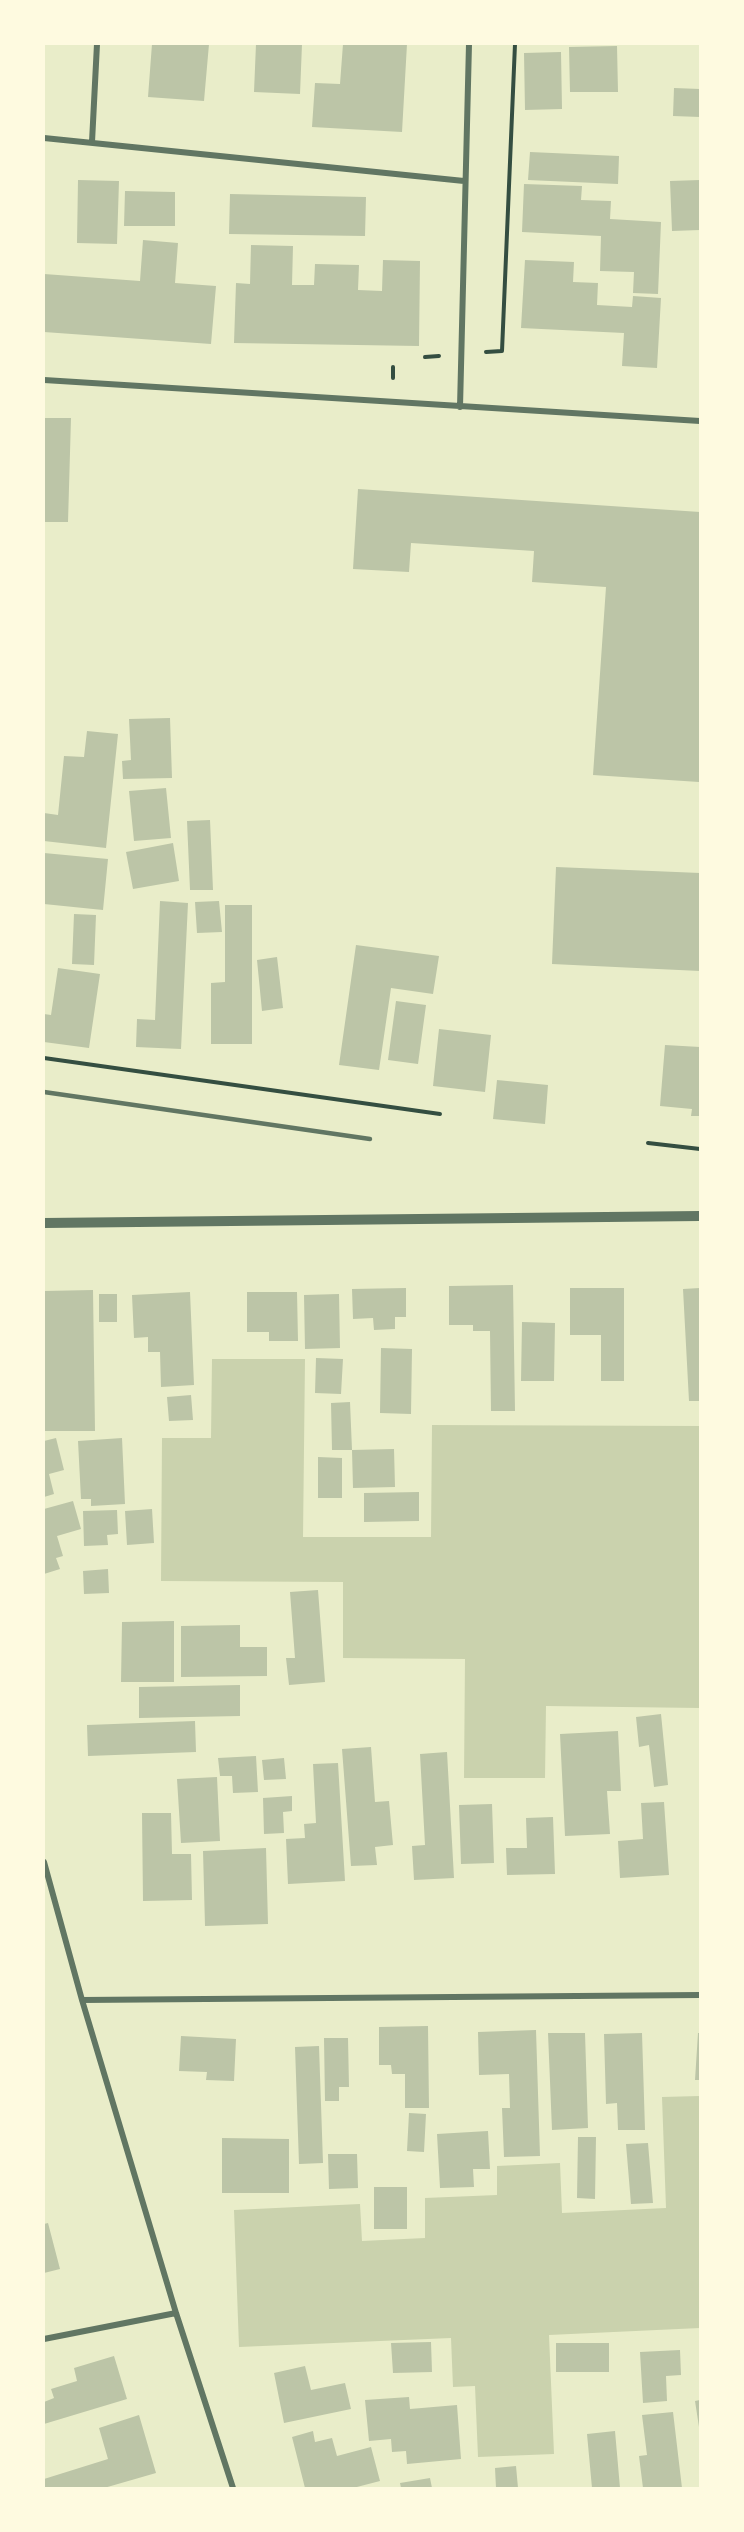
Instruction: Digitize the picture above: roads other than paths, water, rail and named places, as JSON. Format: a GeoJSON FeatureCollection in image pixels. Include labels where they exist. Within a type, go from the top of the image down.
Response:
{"type":"FeatureCollection","features":[{"type":"Feature","properties":{"kind":"street"},"geometry":{"type":"LineString","coordinates":[[92,142],[97,44]]}},
{"type":"Feature","properties":{"kind":"street"},"geometry":{"type":"LineString","coordinates":[[460,407],[469,44]]}},
{"type":"Feature","properties":{"kind":"street"},"geometry":{"type":"LineString","coordinates":[[44,138],[464,180]]}},
{"type":"Feature","properties":{"kind":"street"},"geometry":{"type":"LineString","coordinates":[[44,380],[700,421]]}},
{"type":"Feature","properties":{"kind":"street"},"geometry":{"type":"LineString","coordinates":[[44,1223],[700,1216]]}},
{"type":"Feature","properties":{"kind":"street"},"geometry":{"type":"LineString","coordinates":[[44,1862],[82,2000],[176,2313],[233,2488]]}},
{"type":"Feature","properties":{"kind":"street"},"geometry":{"type":"LineString","coordinates":[[82,2000],[700,1995]]}},
{"type":"Feature","properties":{"kind":"street"},"geometry":{"type":"LineString","coordinates":[[44,2339],[176,2313]]}},
{"type":"Feature","properties":{"kind":"lane"},"geometry":{"type":"LineString","coordinates":[[44,1092],[370,1139]]}}]}
